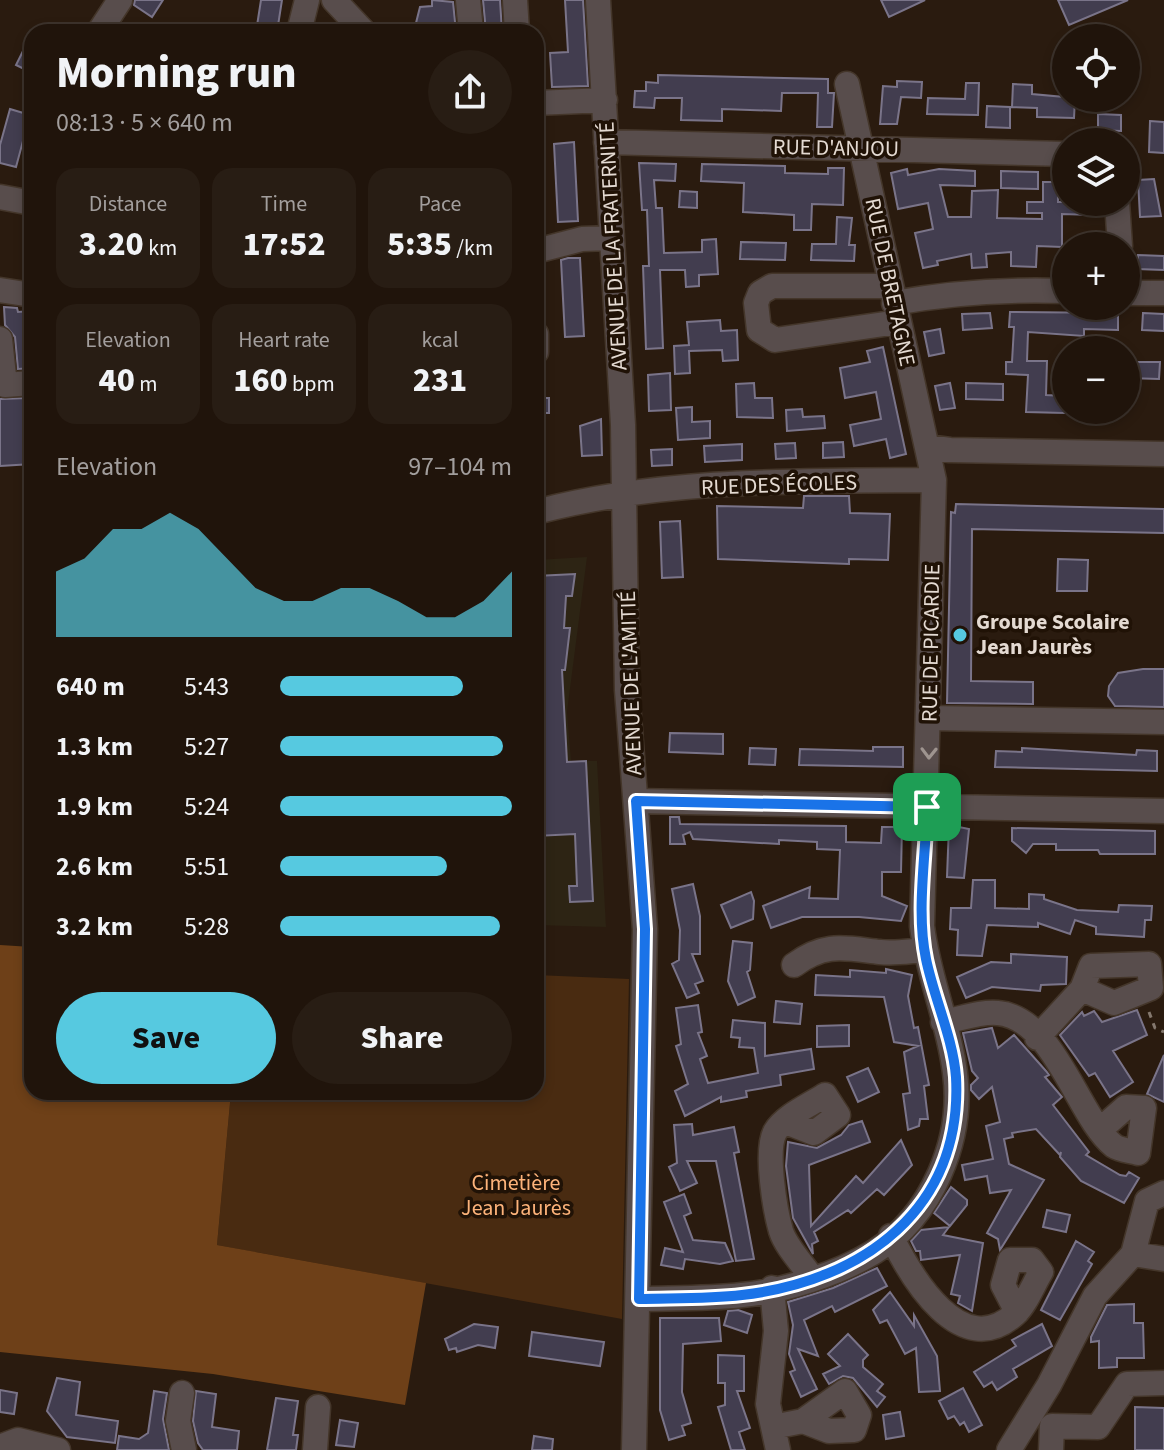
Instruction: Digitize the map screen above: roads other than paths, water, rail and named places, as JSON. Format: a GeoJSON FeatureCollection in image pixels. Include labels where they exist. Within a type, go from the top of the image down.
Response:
{"type":"FeatureCollection","features":[{"type":"Feature","properties":{"kind":"street"},"geometry":{"type":"LineString","coordinates":[[104,24],[120,0]]}},
{"type":"Feature","properties":{"kind":"street"},"geometry":{"type":"LineString","coordinates":[[301,24],[307,0]]}},
{"type":"Feature","properties":{"kind":"street"},"geometry":{"type":"LineString","coordinates":[[334,0],[356,24]]}},
{"type":"Feature","properties":{"kind":"street"},"geometry":{"type":"LineString","coordinates":[[468,0],[470,24]]}},
{"type":"Feature","properties":{"kind":"street"},"geometry":{"type":"LineString","coordinates":[[515,0],[516,24]]}},
{"type":"Feature","properties":{"kind":"street","name":"AVENUE DE LA FRATERNITÉ"},"geometry":{"type":"LineString","coordinates":[[598,0],[625,492]]}},
{"type":"Feature","properties":{"kind":"street","name":"RUE DE BRETAGNE"},"geometry":{"type":"LineString","coordinates":[[847,84],[934,480]]}},
{"type":"Feature","properties":{"kind":"street"},"geometry":{"type":"LineString","coordinates":[[544,103],[605,100]]}},
{"type":"Feature","properties":{"kind":"street","name":"RUE D'ANJOU"},"geometry":{"type":"LineString","coordinates":[[606,142],[1052,154]]}},
{"type":"Feature","properties":{"kind":"street"},"geometry":{"type":"LineString","coordinates":[[0,197],[24,195]]}},
{"type":"Feature","properties":{"kind":"street"},"geometry":{"type":"LineString","coordinates":[[544,249],[582,239],[610,238]]}},
{"type":"Feature","properties":{"kind":"street"},"geometry":{"type":"LineString","coordinates":[[894,304],[772,286],[760,293],[756,303],[759,330],[775,340],[894,304],[950,292],[999,288],[1052,290]]}},
{"type":"Feature","properties":{"kind":"street"},"geometry":{"type":"LineString","coordinates":[[0,290],[24,294]]}},
{"type":"Feature","properties":{"kind":"street"},"geometry":{"type":"LineString","coordinates":[[1140,293],[1164,293]]}},
{"type":"Feature","properties":{"kind":"street"},"geometry":{"type":"LineString","coordinates":[[0,339],[5,385],[24,384]]}},
{"type":"Feature","properties":{"kind":"street"},"geometry":{"type":"LineString","coordinates":[[927,447],[1164,454]]}},
{"type":"Feature","properties":{"kind":"street","name":"RUE DES ÉCOLES"},"geometry":{"type":"LineString","coordinates":[[544,510],[625,492],[779,483],[934,480]]}},
{"type":"Feature","properties":{"kind":"street","name":"RUE DE PICARDIE"},"geometry":{"type":"LineString","coordinates":[[639,1299],[744,1295],[812,1278],[874,1251],[891,1236],[939,1180],[955,1128],[956,1074],[925,950],[922,926],[934,480]]}},
{"type":"Feature","properties":{"kind":"street","name":"AVENUE DE L'AMITIÉ"},"geometry":{"type":"LineString","coordinates":[[625,492],[627,690],[645,929],[634,1450]]}},
{"type":"Feature","properties":{"kind":"street"},"geometry":{"type":"LineString","coordinates":[[929,718],[1164,722]]}},
{"type":"Feature","properties":{"kind":"street"},"geometry":{"type":"LineString","coordinates":[[636,801],[1164,811]]}},
{"type":"Feature","properties":{"kind":"street"},"geometry":{"type":"LineString","coordinates":[[794,965],[814,951],[851,947],[882,953],[925,950]]}},
{"type":"Feature","properties":{"kind":"street"},"geometry":{"type":"LineString","coordinates":[[1037,1038],[1082,989],[1091,966],[1149,964],[1151,988],[1142,993],[1114,1003],[1082,989]]}},
{"type":"Feature","properties":{"kind":"street"},"geometry":{"type":"LineString","coordinates":[[943,1022],[997,1013],[1018,1018],[1058,1059],[1101,1129]]}},
{"type":"Feature","properties":{"kind":"street"},"geometry":{"type":"LineString","coordinates":[[786,1122],[776,1131],[770,1150],[779,1218],[782,1233],[812,1278]]}},
{"type":"Feature","properties":{"kind":"street"},"geometry":{"type":"LineString","coordinates":[[1009,1450],[1049,1385],[1095,1296],[1133,1254],[1147,1201],[1164,1193]]}},
{"type":"Feature","properties":{"kind":"street"},"geometry":{"type":"LineString","coordinates":[[891,1236],[911,1276],[935,1306],[969,1327],[998,1327],[1017,1312]]}},
{"type":"Feature","properties":{"kind":"street"},"geometry":{"type":"LineString","coordinates":[[1133,1254],[1164,1259]]}},
{"type":"Feature","properties":{"kind":"street"},"geometry":{"type":"LineString","coordinates":[[772,1288],[776,1331],[768,1404],[775,1438],[803,1421]]}},
{"type":"Feature","properties":{"kind":"street"},"geometry":{"type":"LineString","coordinates":[[1051,1450],[1052,1426],[1098,1427],[1127,1384],[1164,1383]]}},
{"type":"Feature","properties":{"kind":"street"},"geometry":{"type":"LineString","coordinates":[[182,1393],[178,1421],[184,1450]]}},
{"type":"Feature","properties":{"kind":"street"},"geometry":{"type":"LineString","coordinates":[[315,1450],[318,1407]]}},
{"type":"Feature","properties":{"kind":"street"},"geometry":{"type":"LineString","coordinates":[[0,1447],[18,1440],[58,1450]]}},
{"type":"Feature","properties":{"kind":"place","name":"Groupe Scolaire Jean Jaurès"},"geometry":{"type":"Point","coordinates":[960,635]}},
{"type":"Feature","properties":{"kind":"park label","name":"Cimetière Jean Jaurès"},"geometry":{"type":"Point","coordinates":[516,1196]}}]}
